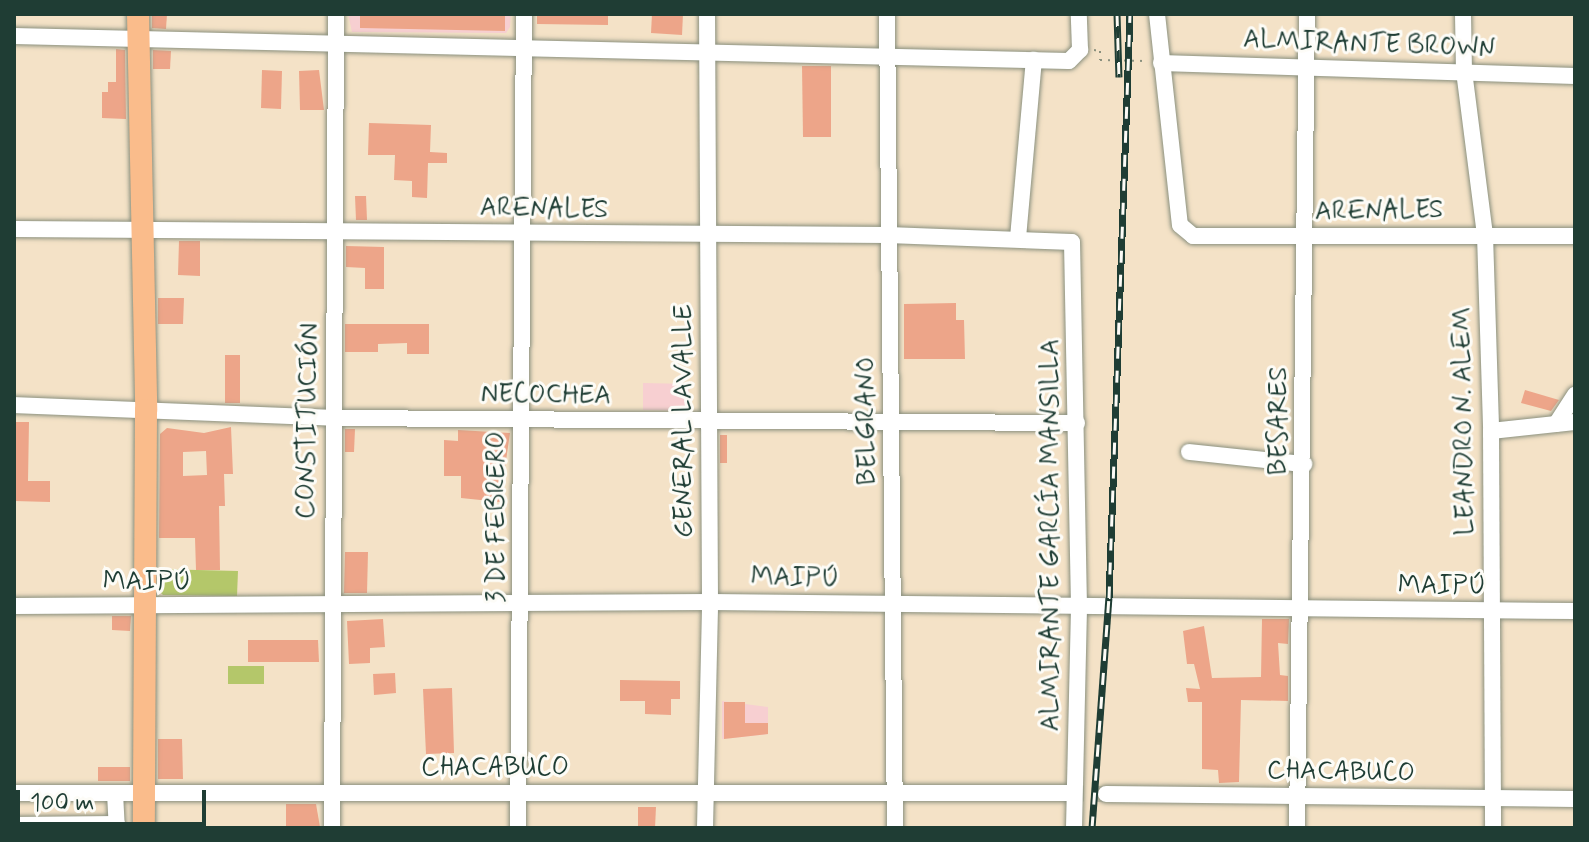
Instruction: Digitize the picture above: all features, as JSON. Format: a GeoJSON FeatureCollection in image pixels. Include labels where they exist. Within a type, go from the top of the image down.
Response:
{"type":"FeatureCollection","features":[{"type":"Feature","properties":{"kind":"main road"},"geometry":{"type":"LineString","coordinates":[[138,14],[146,410],[144,828]]}},
{"type":"Feature","properties":{"kind":"street","name":"CONSTITUCIÓN"},"geometry":{"type":"LineString","coordinates":[[332,828],[336,14]]}},
{"type":"Feature","properties":{"kind":"street","name":"3 DE FEBRERO"},"geometry":{"type":"LineString","coordinates":[[518,828],[524,14]]}},
{"type":"Feature","properties":{"kind":"street","name":"GENERAL LAVALLE"},"geometry":{"type":"LineString","coordinates":[[705,828],[710,602],[707,14]]}},
{"type":"Feature","properties":{"kind":"street","name":"BELGRANO"},"geometry":{"type":"LineString","coordinates":[[887,14],[895,828]]}},
{"type":"Feature","properties":{"kind":"street"},"geometry":{"type":"LineString","coordinates":[[14,36],[886,53],[1034,60],[1075,55],[1079,14]]}},
{"type":"Feature","properties":{"kind":"street"},"geometry":{"type":"LineString","coordinates":[[1156,62],[1157,14]]}},
{"type":"Feature","properties":{"kind":"street","name":"BESARES"},"geometry":{"type":"LineString","coordinates":[[1297,828],[1304,464],[1307,14]]}},
{"type":"Feature","properties":{"kind":"street","name":"LEANDRO N. ALEM"},"geometry":{"type":"LineString","coordinates":[[1463,14],[1464,71],[1485,235],[1491,431],[1493,828]]}},
{"type":"Feature","properties":{"kind":"street"},"geometry":{"type":"LineString","coordinates":[[1018,238],[1034,60]]}},
{"type":"Feature","properties":{"kind":"street","name":"ALMIRANTE BROWN"},"geometry":{"type":"LineString","coordinates":[[1156,62],[1575,76]]}},
{"type":"Feature","properties":{"kind":"street","name":"ARENALES"},"geometry":{"type":"LineString","coordinates":[[1156,62],[1184,231],[1193,236],[1575,236]]}},
{"type":"Feature","properties":{"kind":"street","name":"ARENALES"},"geometry":{"type":"LineString","coordinates":[[14,229],[888,235],[1072,242]]}},
{"type":"Feature","properties":{"kind":"street","name":"ALMIRANTE GARCÍA MANSILLA"},"geometry":{"type":"LineString","coordinates":[[1072,242],[1079,608],[1072,796],[1074,828]]}},
{"type":"Feature","properties":{"kind":"street"},"geometry":{"type":"LineString","coordinates":[[1556,424],[1574,396]]}},
{"type":"Feature","properties":{"kind":"street"},"geometry":{"type":"LineString","coordinates":[[1574,396],[1575,407]]}},
{"type":"Feature","properties":{"kind":"street","name":"NECOCHEA"},"geometry":{"type":"LineString","coordinates":[[14,405],[333,418],[1077,423]]}},
{"type":"Feature","properties":{"kind":"street"},"geometry":{"type":"LineString","coordinates":[[1491,431],[1575,422]]}},
{"type":"Feature","properties":{"kind":"street"},"geometry":{"type":"LineString","coordinates":[[1189,452],[1304,464]]}},
{"type":"Feature","properties":{"kind":"street","name":"MAIPÚ"},"geometry":{"type":"LineString","coordinates":[[14,606],[332,607],[710,602],[1300,611],[1575,611]]}},
{"type":"Feature","properties":{"kind":"street","name":"CHACABUCO"},"geometry":{"type":"LineString","coordinates":[[14,793],[895,790],[975,791],[1007,799],[1072,796]]}},
{"type":"Feature","properties":{"kind":"street"},"geometry":{"type":"LineString","coordinates":[[14,825],[117,826],[115,793]]}},
{"type":"Feature","properties":{"kind":"street","name":"CHACABUCO"},"geometry":{"type":"LineString","coordinates":[[1106,794],[1575,799]]}},
{"type":"Feature","properties":{"kind":"path"},"geometry":{"type":"LineString","coordinates":[[1075,55],[1100,51],[1100,60],[1156,62]]}},
{"type":"Feature","properties":{"kind":"shaded area"},"geometry":{"type":"Polygon","coordinates":[[[348,14],[511,14],[506,33],[352,32],[348,14]]]}},
{"type":"Feature","properties":{"kind":"shaded area"},"geometry":{"type":"Polygon","coordinates":[[[643,383],[689,384],[689,411],[643,410],[643,383]]]}},
{"type":"Feature","properties":{"kind":"shaded area"},"geometry":{"type":"Polygon","coordinates":[[[722,701],[768,707],[768,734],[722,739],[722,701]]]}},
{"type":"Feature","properties":{"kind":"green space"},"geometry":{"type":"Polygon","coordinates":[[[157,569],[238,571],[237,596],[163,595],[157,589],[157,569]]]}},
{"type":"Feature","properties":{"kind":"green space"},"geometry":{"type":"Polygon","coordinates":[[[228,666],[264,666],[264,684],[228,684],[228,666]]]}},
{"type":"Feature","properties":{"kind":"building"},"geometry":{"type":"Polygon","coordinates":[[[152,14],[167,14],[166,29],[152,28],[152,14]]]}},
{"type":"Feature","properties":{"kind":"building"},"geometry":{"type":"Polygon","coordinates":[[[360,14],[505,14],[505,31],[360,28],[360,14]]]}},
{"type":"Feature","properties":{"kind":"building"},"geometry":{"type":"Polygon","coordinates":[[[537,14],[608,14],[608,25],[537,24],[537,14]]]}},
{"type":"Feature","properties":{"kind":"building"},"geometry":{"type":"Polygon","coordinates":[[[652,14],[683,14],[682,35],[651,33],[652,14]]]}},
{"type":"Feature","properties":{"kind":"building"},"geometry":{"type":"Polygon","coordinates":[[[116,49],[125,50],[126,119],[102,118],[102,92],[108,92],[108,82],[116,82],[116,49]]]}},
{"type":"Feature","properties":{"kind":"building"},"geometry":{"type":"Polygon","coordinates":[[[153,50],[171,51],[170,69],[153,69],[153,50]]]}},
{"type":"Feature","properties":{"kind":"building"},"geometry":{"type":"Polygon","coordinates":[[[802,66],[831,66],[831,137],[803,137],[802,66]]]}},
{"type":"Feature","properties":{"kind":"building"},"geometry":{"type":"Polygon","coordinates":[[[262,70],[282,71],[281,109],[261,108],[262,70]]]}},
{"type":"Feature","properties":{"kind":"building"},"geometry":{"type":"Polygon","coordinates":[[[319,70],[324,110],[300,110],[299,71],[319,70]]]}},
{"type":"Feature","properties":{"kind":"building"},"geometry":{"type":"Polygon","coordinates":[[[369,123],[431,125],[430,152],[447,153],[447,163],[428,163],[427,198],[412,197],[412,181],[394,180],[395,155],[368,155],[369,123]]]}},
{"type":"Feature","properties":{"kind":"building"},"geometry":{"type":"Polygon","coordinates":[[[355,196],[366,196],[367,220],[356,220],[355,196]]]}},
{"type":"Feature","properties":{"kind":"building"},"geometry":{"type":"Polygon","coordinates":[[[179,241],[200,241],[200,276],[178,275],[179,241]]]}},
{"type":"Feature","properties":{"kind":"building"},"geometry":{"type":"Polygon","coordinates":[[[346,246],[384,247],[384,289],[365,289],[365,268],[346,267],[346,246]]]}},
{"type":"Feature","properties":{"kind":"building"},"geometry":{"type":"Polygon","coordinates":[[[158,298],[184,298],[183,324],[158,324],[158,298]]]}},
{"type":"Feature","properties":{"kind":"building"},"geometry":{"type":"Polygon","coordinates":[[[956,303],[956,320],[964,320],[965,359],[904,359],[904,304],[956,303]]]}},
{"type":"Feature","properties":{"kind":"building"},"geometry":{"type":"Polygon","coordinates":[[[345,324],[429,324],[429,354],[407,354],[407,343],[378,344],[378,352],[345,352],[345,324]]]}},
{"type":"Feature","properties":{"kind":"building"},"geometry":{"type":"Polygon","coordinates":[[[225,355],[240,355],[240,403],[225,403],[225,355]]]}},
{"type":"Feature","properties":{"kind":"building"},"geometry":{"type":"Polygon","coordinates":[[[1525,390],[1559,400],[1551,411],[1521,403],[1525,390]]]}},
{"type":"Feature","properties":{"kind":"building"},"geometry":{"type":"Polygon","coordinates":[[[14,422],[29,422],[28,481],[50,481],[50,502],[14,501],[14,422]]]}},
{"type":"Feature","properties":{"kind":"building"},"geometry":{"type":"Polygon","coordinates":[[[231,427],[233,474],[224,474],[225,506],[219,506],[220,570],[196,570],[195,538],[159,538],[160,434],[167,428],[204,433],[231,427]],[[206,451],[183,452],[183,476],[207,475],[206,451]]]}},
{"type":"Feature","properties":{"kind":"building"},"geometry":{"type":"Polygon","coordinates":[[[345,429],[355,429],[354,452],[345,452],[345,429]]]}},
{"type":"Feature","properties":{"kind":"building"},"geometry":{"type":"Polygon","coordinates":[[[458,430],[510,433],[500,502],[461,498],[461,476],[444,476],[444,440],[458,441],[458,430]]]}},
{"type":"Feature","properties":{"kind":"building"},"geometry":{"type":"Polygon","coordinates":[[[720,435],[727,435],[727,463],[720,463],[720,435]]]}},
{"type":"Feature","properties":{"kind":"building"},"geometry":{"type":"Polygon","coordinates":[[[345,552],[368,552],[367,593],[344,593],[345,552]]]}},
{"type":"Feature","properties":{"kind":"building"},"geometry":{"type":"Polygon","coordinates":[[[112,616],[131,616],[130,631],[112,630],[112,616]]]}},
{"type":"Feature","properties":{"kind":"building"},"geometry":{"type":"Polygon","coordinates":[[[383,619],[385,647],[370,648],[370,663],[349,664],[347,621],[383,619]]]}},
{"type":"Feature","properties":{"kind":"building"},"geometry":{"type":"Polygon","coordinates":[[[1262,619],[1289,619],[1288,644],[1278,643],[1280,675],[1288,676],[1288,701],[1241,700],[1239,782],[1219,783],[1218,770],[1202,769],[1202,702],[1188,702],[1186,688],[1200,689],[1194,664],[1187,664],[1183,631],[1204,626],[1212,678],[1261,677],[1262,619]]]}},
{"type":"Feature","properties":{"kind":"building"},"geometry":{"type":"Polygon","coordinates":[[[248,640],[318,640],[319,662],[248,662],[248,640]]]}},
{"type":"Feature","properties":{"kind":"building"},"geometry":{"type":"Polygon","coordinates":[[[395,673],[396,693],[374,695],[373,674],[395,673]]]}},
{"type":"Feature","properties":{"kind":"building"},"geometry":{"type":"Polygon","coordinates":[[[620,680],[680,681],[680,699],[671,699],[671,715],[645,714],[645,701],[620,701],[620,680]]]}},
{"type":"Feature","properties":{"kind":"building"},"geometry":{"type":"Polygon","coordinates":[[[452,688],[454,753],[426,754],[423,689],[452,688]]]}},
{"type":"Feature","properties":{"kind":"building"},"geometry":{"type":"Polygon","coordinates":[[[724,702],[745,702],[745,723],[768,723],[768,734],[724,739],[724,702]]]}},
{"type":"Feature","properties":{"kind":"building"},"geometry":{"type":"Polygon","coordinates":[[[158,739],[182,739],[183,779],[158,779],[158,739]]]}},
{"type":"Feature","properties":{"kind":"building"},"geometry":{"type":"Polygon","coordinates":[[[98,767],[130,767],[130,781],[98,781],[98,767]]]}},
{"type":"Feature","properties":{"kind":"building"},"geometry":{"type":"Polygon","coordinates":[[[286,804],[316,804],[320,827],[286,826],[286,804]]]}},
{"type":"Feature","properties":{"kind":"building"},"geometry":{"type":"Polygon","coordinates":[[[638,807],[656,807],[655,828],[638,828],[638,807]]]}},
{"type":"Feature","properties":{"kind":"tunnel"},"geometry":{"type":"LineString","coordinates":[[1068,793],[1106,794]]}},
{"type":"Feature","properties":{"kind":"railway"},"geometry":{"type":"LineString","coordinates":[[1117,14],[1119,77]]}},
{"type":"Feature","properties":{"kind":"railway"},"geometry":{"type":"LineString","coordinates":[[1092,828],[1109,598],[1130,14]]}}]}
